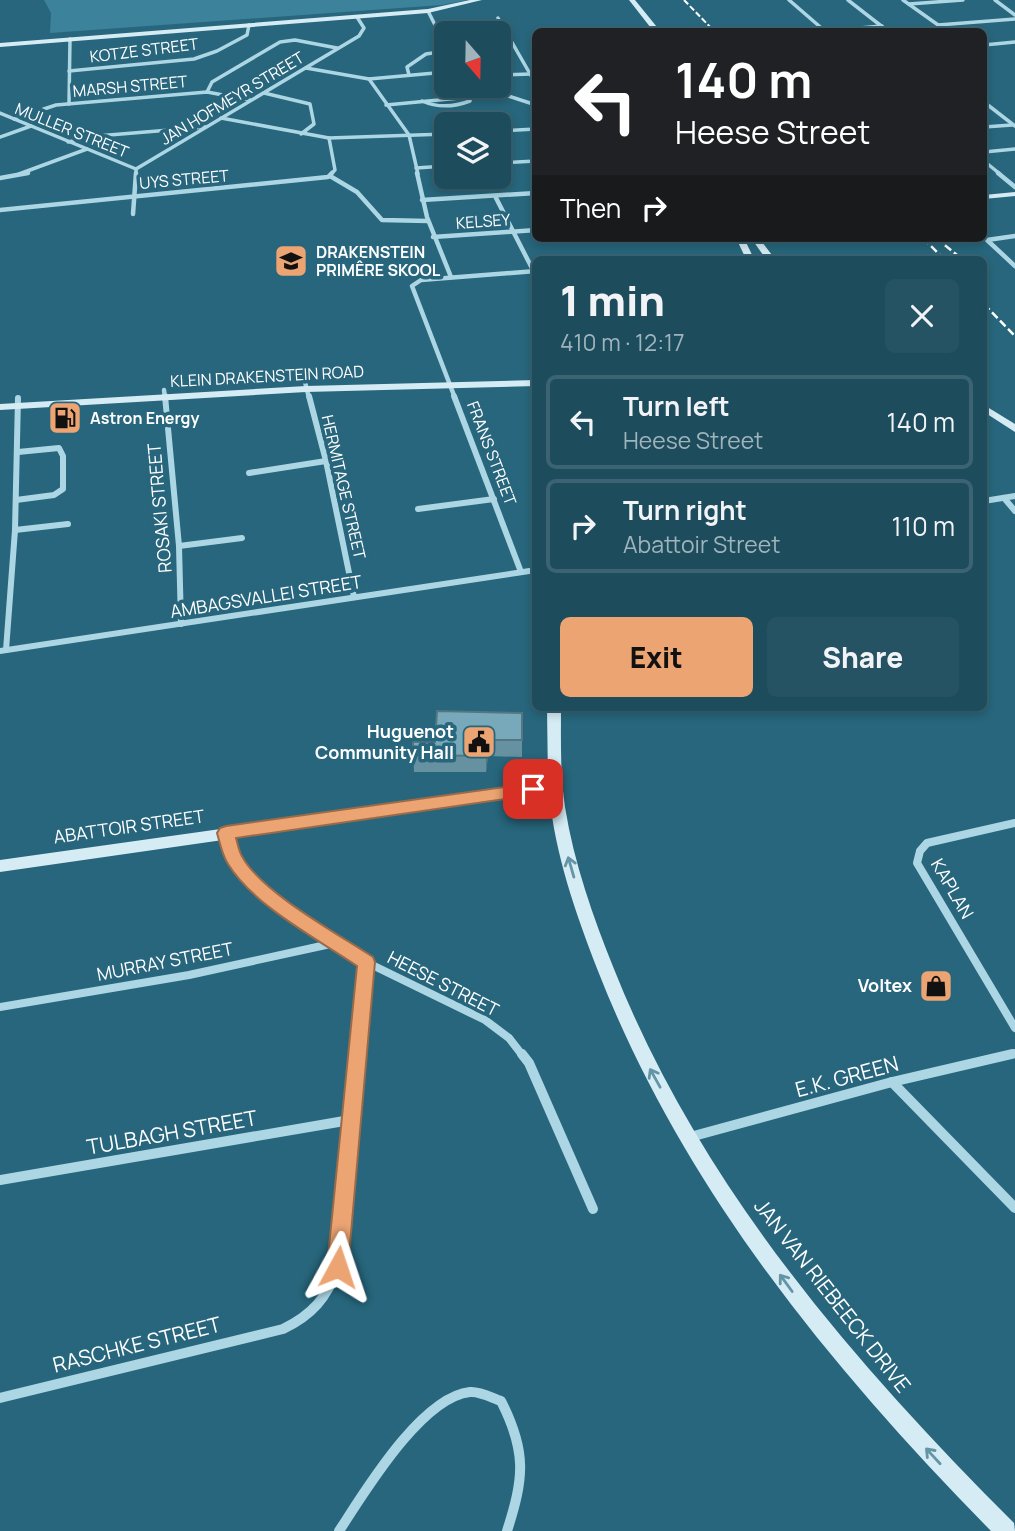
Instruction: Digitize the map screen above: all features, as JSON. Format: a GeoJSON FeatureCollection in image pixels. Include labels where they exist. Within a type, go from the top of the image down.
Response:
{"type":"FeatureCollection","features":[{"type":"Feature","properties":{"kind":"main road"},"geometry":{"type":"LineString","coordinates":[[0,45],[428,11],[479,0]]}},
{"type":"Feature","properties":{"kind":"main road"},"geometry":{"type":"LineString","coordinates":[[622,0],[643,28]]}},
{"type":"Feature","properties":{"kind":"main road"},"geometry":{"type":"LineString","coordinates":[[632,0],[655,28]]}},
{"type":"Feature","properties":{"kind":"main road"},"geometry":{"type":"LineString","coordinates":[[987,197],[1015,192]]}},
{"type":"Feature","properties":{"kind":"main road"},"geometry":{"type":"LineString","coordinates":[[758,242],[769,256]]}},
{"type":"Feature","properties":{"kind":"main road","name":"KLEIN DRAKENSTEIN ROAD"},"geometry":{"type":"LineString","coordinates":[[0,407],[18,402],[532,376]]}},
{"type":"Feature","properties":{"kind":"main road","name":"KLEIN DRAKENSTEIN ROAD"},"geometry":{"type":"LineString","coordinates":[[449,380],[532,383]]}},
{"type":"Feature","properties":{"kind":"main road","name":"KLEIN DRAKENSTEIN ROAD"},"geometry":{"type":"LineString","coordinates":[[0,399],[18,402]]}},
{"type":"Feature","properties":{"kind":"main road"},"geometry":{"type":"LineString","coordinates":[[987,410],[1015,429]]}},
{"type":"Feature","properties":{"kind":"main road","name":"JAN VAN RIEBEECK DRIVE"},"geometry":{"type":"LineString","coordinates":[[554,711],[555,787],[566,849],[607,979],[643,1055],[688,1138],[744,1225],[794,1294],[891,1412],[1006,1531]]}},
{"type":"Feature","properties":{"kind":"main road","name":"ABATTOIR STREET"},"geometry":{"type":"LineString","coordinates":[[0,866],[555,787]]}},
{"type":"Feature","properties":{"kind":"street"},"geometry":{"type":"LineString","coordinates":[[789,0],[822,28]]}},
{"type":"Feature","properties":{"kind":"street"},"geometry":{"type":"LineString","coordinates":[[848,0],[884,28]]}},
{"type":"Feature","properties":{"kind":"street"},"geometry":{"type":"LineString","coordinates":[[903,0],[942,28]]}},
{"type":"Feature","properties":{"kind":"street"},"geometry":{"type":"LineString","coordinates":[[909,4],[963,0]]}},
{"type":"Feature","properties":{"kind":"street"},"geometry":{"type":"LineString","coordinates":[[995,0],[1015,17]]}},
{"type":"Feature","properties":{"kind":"street"},"geometry":{"type":"LineString","coordinates":[[428,11],[434,24]]}},
{"type":"Feature","properties":{"kind":"street","name":"JAN HOFMEYR STREET"},"geometry":{"type":"LineString","coordinates":[[136,169],[363,32],[356,17]]}},
{"type":"Feature","properties":{"kind":"street"},"geometry":{"type":"LineString","coordinates":[[938,25],[1015,17]]}},
{"type":"Feature","properties":{"kind":"street","name":"KOTZE STREET"},"geometry":{"type":"LineString","coordinates":[[69,71],[194,59],[217,51],[247,35],[249,25]]}},
{"type":"Feature","properties":{"kind":"street"},"geometry":{"type":"LineString","coordinates":[[860,28],[882,26]]}},
{"type":"Feature","properties":{"kind":"street"},"geometry":{"type":"LineString","coordinates":[[69,104],[70,39]]}},
{"type":"Feature","properties":{"kind":"street"},"geometry":{"type":"LineString","coordinates":[[207,92],[212,82],[280,42],[295,40],[338,49]]}},
{"type":"Feature","properties":{"kind":"street"},"geometry":{"type":"LineString","coordinates":[[511,41],[532,77],[511,76]]}},
{"type":"Feature","properties":{"kind":"street"},"geometry":{"type":"LineString","coordinates":[[987,45],[1015,42]]}},
{"type":"Feature","properties":{"kind":"street"},"geometry":{"type":"LineString","coordinates":[[409,75],[407,67],[426,54],[434,52]]}},
{"type":"Feature","properties":{"kind":"street"},"geometry":{"type":"LineString","coordinates":[[306,68],[369,79],[434,73]]}},
{"type":"Feature","properties":{"kind":"street"},"geometry":{"type":"LineString","coordinates":[[369,79],[409,135],[422,201],[433,237],[451,277],[532,273]]}},
{"type":"Feature","properties":{"kind":"street","name":"MARSH STREET"},"geometry":{"type":"LineString","coordinates":[[14,119],[41,109],[69,104],[207,92],[251,100]]}},
{"type":"Feature","properties":{"kind":"street"},"geometry":{"type":"LineString","coordinates":[[264,93],[310,104],[314,124],[300,134]]}},
{"type":"Feature","properties":{"kind":"street"},"geometry":{"type":"LineString","coordinates":[[511,97],[532,104]]}},
{"type":"Feature","properties":{"kind":"street"},"geometry":{"type":"LineString","coordinates":[[386,104],[422,101],[438,107],[465,104],[470,102],[470,98]]}},
{"type":"Feature","properties":{"kind":"street"},"geometry":{"type":"LineString","coordinates":[[987,104],[1014,126]]}},
{"type":"Feature","properties":{"kind":"street","name":"MULLER STREET"},"geometry":{"type":"LineString","coordinates":[[0,114],[136,169]]}},
{"type":"Feature","properties":{"kind":"street"},"geometry":{"type":"LineString","coordinates":[[221,118],[329,138],[434,134]]}},
{"type":"Feature","properties":{"kind":"street"},"geometry":{"type":"LineString","coordinates":[[0,137],[31,126]]}},
{"type":"Feature","properties":{"kind":"street"},"geometry":{"type":"LineString","coordinates":[[987,127],[1014,126]]}},
{"type":"Feature","properties":{"kind":"street"},"geometry":{"type":"LineString","coordinates":[[68,142],[97,136],[206,127]]}},
{"type":"Feature","properties":{"kind":"street"},"geometry":{"type":"LineString","coordinates":[[511,130],[532,129]]}},
{"type":"Feature","properties":{"kind":"street"},"geometry":{"type":"LineString","coordinates":[[329,138],[335,170],[330,176],[357,192],[382,220],[428,221]]}},
{"type":"Feature","properties":{"kind":"street"},"geometry":{"type":"LineString","coordinates":[[0,178],[27,173],[87,149]]}},
{"type":"Feature","properties":{"kind":"street"},"geometry":{"type":"LineString","coordinates":[[987,152],[1015,149]]}},
{"type":"Feature","properties":{"kind":"street"},"geometry":{"type":"LineString","coordinates":[[511,162],[532,161]]}},
{"type":"Feature","properties":{"kind":"street"},"geometry":{"type":"LineString","coordinates":[[519,162],[532,167]]}},
{"type":"Feature","properties":{"kind":"street"},"geometry":{"type":"LineString","coordinates":[[987,164],[1015,192]]}},
{"type":"Feature","properties":{"kind":"street"},"geometry":{"type":"LineString","coordinates":[[416,168],[434,167]]}},
{"type":"Feature","properties":{"kind":"street"},"geometry":{"type":"LineString","coordinates":[[133,214],[136,169]]}},
{"type":"Feature","properties":{"kind":"street","name":"UYS STREET"},"geometry":{"type":"LineString","coordinates":[[0,209],[330,176]]}},
{"type":"Feature","properties":{"kind":"street"},"geometry":{"type":"LineString","coordinates":[[422,201],[532,193]]}},
{"type":"Feature","properties":{"kind":"street"},"geometry":{"type":"LineString","coordinates":[[495,196],[532,268]]}},
{"type":"Feature","properties":{"kind":"street","name":"KELSEY"},"geometry":{"type":"LineString","coordinates":[[433,237],[532,230]]}},
{"type":"Feature","properties":{"kind":"street"},"geometry":{"type":"LineString","coordinates":[[1015,236],[987,240],[1015,266]]}},
{"type":"Feature","properties":{"kind":"street","name":"FRANS STREET"},"geometry":{"type":"LineString","coordinates":[[451,277],[421,280],[412,286],[521,572]]}},
{"type":"Feature","properties":{"kind":"street","name":"HERMITAGE STREET"},"geometry":{"type":"LineString","coordinates":[[306,386],[326,461],[354,597]]}},
{"type":"Feature","properties":{"kind":"street","name":"ROSAKI STREET"},"geometry":{"type":"LineString","coordinates":[[164,394],[180,546],[181,624]]}},
{"type":"Feature","properties":{"kind":"street"},"geometry":{"type":"LineString","coordinates":[[3,651],[15,530],[18,402]]}},
{"type":"Feature","properties":{"kind":"street"},"geometry":{"type":"LineString","coordinates":[[16,500],[54,495],[63,489],[63,456],[59,448],[18,453]]}},
{"type":"Feature","properties":{"kind":"street"},"geometry":{"type":"LineString","coordinates":[[249,473],[326,461]]}},
{"type":"Feature","properties":{"kind":"street"},"geometry":{"type":"LineString","coordinates":[[987,501],[1015,496]]}},
{"type":"Feature","properties":{"kind":"street"},"geometry":{"type":"LineString","coordinates":[[1004,498],[1015,511]]}},
{"type":"Feature","properties":{"kind":"street"},"geometry":{"type":"LineString","coordinates":[[418,509],[494,499]]}},
{"type":"Feature","properties":{"kind":"street"},"geometry":{"type":"LineString","coordinates":[[15,530],[68,524]]}},
{"type":"Feature","properties":{"kind":"street"},"geometry":{"type":"LineString","coordinates":[[180,546],[242,538]]}},
{"type":"Feature","properties":{"kind":"street","name":"AMBAGSVALLEI STREET"},"geometry":{"type":"LineString","coordinates":[[3,651],[532,571]]}},
{"type":"Feature","properties":{"kind":"street","name":"KAPLAN"},"geometry":{"type":"LineString","coordinates":[[1015,823],[927,843],[920,851],[917,863],[1015,1028]]}},
{"type":"Feature","properties":{"kind":"street","name":"HEESE STREET"},"geometry":{"type":"LineString","coordinates":[[226,833],[233,859],[244,874],[279,904],[366,962],[485,1020],[509,1038],[529,1063],[593,1209]]}},
{"type":"Feature","properties":{"kind":"street","name":"MURRAY STREET"},"geometry":{"type":"LineString","coordinates":[[0,1007],[189,975],[335,943]]}},
{"type":"Feature","properties":{"kind":"street","name":"RASCHKE STREET"},"geometry":{"type":"LineString","coordinates":[[0,1398],[283,1329],[308,1317],[329,1294],[338,1267],[366,962]]}},
{"type":"Feature","properties":{"kind":"street","name":"E.K. GREEN"},"geometry":{"type":"LineString","coordinates":[[688,1138],[892,1082],[1015,1053]]}},
{"type":"Feature","properties":{"kind":"street"},"geometry":{"type":"LineString","coordinates":[[892,1082],[1015,1208]]}},
{"type":"Feature","properties":{"kind":"street","name":"TULBAGH STREET"},"geometry":{"type":"LineString","coordinates":[[0,1180],[350,1120]]}},
{"type":"Feature","properties":{"kind":"street"},"geometry":{"type":"LineString","coordinates":[[340,1531],[402,1440],[442,1403],[471,1392],[501,1401],[517,1432],[523,1461],[522,1489],[508,1531]]}},
{"type":"Feature","properties":{"kind":"shaded area"},"geometry":{"type":"Polygon","coordinates":[[[44,0],[468,0],[442,5],[50,33],[51,13],[44,0]]]}},
{"type":"Feature","properties":{"kind":"building"},"geometry":{"type":"Polygon","coordinates":[[[437,711],[522,713],[522,740],[488,740],[486,756],[413,755],[413,742],[435,742],[437,711]]]}},
{"type":"Feature","properties":{"kind":"railway"},"geometry":{"type":"LineString","coordinates":[[684,0],[711,28]]}},
{"type":"Feature","properties":{"kind":"railway"},"geometry":{"type":"LineString","coordinates":[[927,242],[941,256]]}},
{"type":"Feature","properties":{"kind":"railway"},"geometry":{"type":"LineString","coordinates":[[941,242],[957,255]]}},
{"type":"Feature","properties":{"kind":"railway"},"geometry":{"type":"LineString","coordinates":[[987,307],[1015,336]]}},
{"type":"Feature","properties":{"kind":"place","name":"DRAKENSTEIN PRIMÊRE SKOOL"},"geometry":{"type":"Point","coordinates":[291,261]}},
{"type":"Feature","properties":{"kind":"place","name":"Astron Energy"},"geometry":{"type":"Point","coordinates":[65,418]}},
{"type":"Feature","properties":{"kind":"place","name":"Huguenot Community Hall"},"geometry":{"type":"Point","coordinates":[479,742]}},
{"type":"Feature","properties":{"kind":"place","name":"Voltex"},"geometry":{"type":"Point","coordinates":[936,986]}},
{"type":"Feature","properties":{"kind":"route"},"geometry":{"type":"LineString","coordinates":[[338,1267],[366,962],[279,904],[244,874],[233,859],[226,833],[533,789]]}}]}
